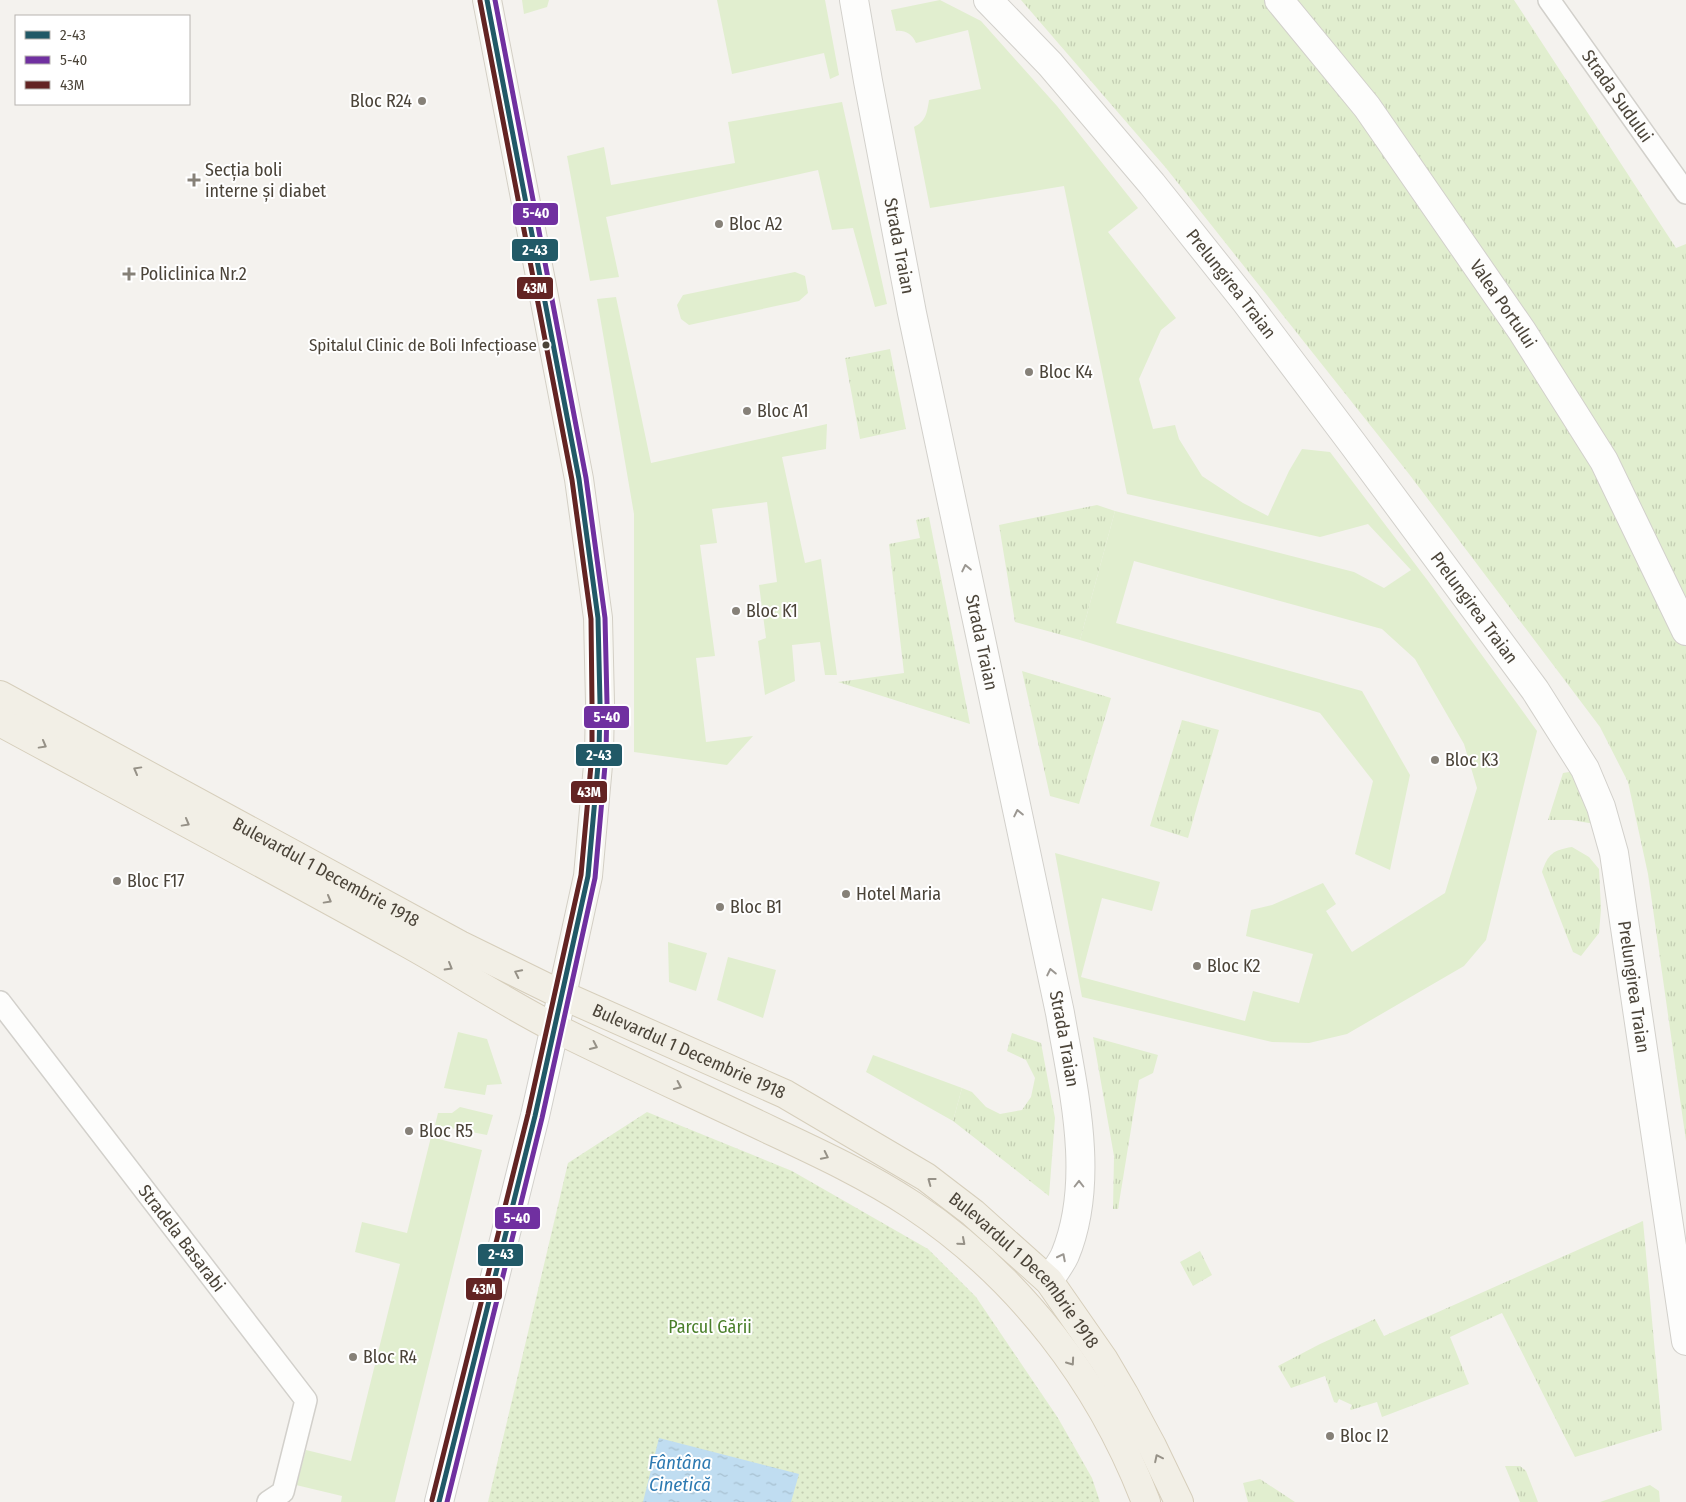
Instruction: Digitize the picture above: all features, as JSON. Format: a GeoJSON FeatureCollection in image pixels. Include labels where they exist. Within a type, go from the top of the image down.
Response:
{"type":"FeatureCollection","features":[{"type":"Feature","properties":{"kind":"main road"},"geometry":{"type":"LineString","coordinates":[[487,0],[580,479],[598,618],[599,754],[588,876],[562,995]]}},
{"type":"Feature","properties":{"kind":"main road","name":"Bulevardul 1 Decembrie 1918"},"geometry":{"type":"LineString","coordinates":[[0,695],[460,945],[562,995],[785,1094],[926,1177],[973,1213],[1048,1281],[1094,1345],[1124,1394],[1179,1502]]}},
{"type":"Feature","properties":{"kind":"main road","name":"Bulevardul 1 Decembrie 1918"},"geometry":{"type":"LineString","coordinates":[[0,722],[407,943],[553,1027],[834,1160],[913,1206],[955,1236],[986,1263],[1029,1306],[1068,1357],[1102,1408],[1134,1469],[1146,1502]]}},
{"type":"Feature","properties":{"kind":"street","name":"Prelungirea Traian"},"geometry":{"type":"LineString","coordinates":[[988,0],[1050,64],[1139,169],[1246,302],[1535,690],[1585,769],[1601,807],[1614,854],[1686,1341]]}},
{"type":"Feature","properties":{"kind":"street","name":"Valea Portului"},"geometry":{"type":"LineString","coordinates":[[1279,0],[1367,107],[1522,331],[1604,462],[1686,631]]}},
{"type":"Feature","properties":{"kind":"street","name":"Strada Sudului"},"geometry":{"type":"LineString","coordinates":[[1549,0],[1686,193]]}},
{"type":"Feature","properties":{"kind":"street","name":"Strada Traian"},"geometry":{"type":"LineString","coordinates":[[862,6],[869,90],[912,313],[1060,1012],[1079,1127],[1080,1192],[1073,1232],[1064,1256],[1048,1281]]}},
{"type":"Feature","properties":{"kind":"street"},"geometry":{"type":"LineString","coordinates":[[439,1502],[535,1116],[553,1027],[562,995]]}},
{"type":"Feature","properties":{"kind":"street","name":"Stradela Basarabi"},"geometry":{"type":"LineString","coordinates":[[0,1002],[306,1400],[276,1497]]}},
{"type":"Feature","properties":{"kind":"green space"},"geometry":{"type":"Polygon","coordinates":[[[522,0],[549,0],[547,7],[524,14],[522,0]]]}},
{"type":"Feature","properties":{"kind":"green space"},"geometry":{"type":"Polygon","coordinates":[[[717,0],[825,0],[839,75],[830,79],[824,53],[732,74],[717,0]]]}},
{"type":"Feature","properties":{"kind":"green space"},"geometry":{"type":"Polygon","coordinates":[[[940,0],[981,21],[1057,106],[1138,208],[1108,232],[1176,318],[1161,330],[1139,379],[1153,429],[1175,425],[1179,439],[1202,476],[1243,503],[1268,516],[1289,471],[1302,449],[1330,452],[1428,581],[1537,731],[1486,940],[1464,966],[1347,1034],[1309,1043],[1272,1042],[1082,997],[1055,853],[1160,882],[1152,911],[1102,898],[1081,977],[1245,1021],[1253,991],[1299,1003],[1313,954],[1246,936],[1251,910],[1272,905],[1323,883],[1336,904],[1326,911],[1352,952],[1445,893],[1477,788],[1464,744],[1415,659],[1382,629],[1134,561],[1116,623],[1362,691],[1410,775],[1390,870],[1355,854],[1373,781],[1320,713],[1080,640],[1115,511],[1354,572],[1384,588],[1411,570],[1368,524],[1320,537],[1127,494],[1064,186],[930,208],[914,127],[925,116],[929,100],[981,89],[968,30],[916,43],[908,33],[896,31],[891,10],[940,0]]]}},
{"type":"Feature","properties":{"kind":"green space"},"geometry":{"type":"Polygon","coordinates":[[[1021,0],[1514,0],[1676,248],[1686,244],[1686,1141],[1648,874],[1628,782],[1600,727],[1409,474],[1166,168],[1021,0]]]}},
{"type":"Feature","properties":{"kind":"green space"},"geometry":{"type":"Polygon","coordinates":[[[842,102],[887,304],[875,307],[853,228],[832,230],[818,170],[606,217],[619,277],[590,281],[567,156],[604,147],[611,185],[735,163],[728,122],[842,102]]]}},
{"type":"Feature","properties":{"kind":"green space"},"geometry":{"type":"Polygon","coordinates":[[[795,272],[805,276],[808,293],[799,301],[689,325],[681,319],[677,305],[683,295],[795,272]]]}},
{"type":"Feature","properties":{"kind":"green space"},"geometry":{"type":"Polygon","coordinates":[[[616,297],[651,463],[827,424],[826,449],[782,457],[805,563],[821,559],[837,675],[825,675],[820,642],[792,645],[795,681],[765,695],[758,641],[766,638],[759,585],[777,582],[767,502],[712,509],[717,543],[700,545],[715,656],[696,658],[706,742],[753,736],[727,765],[634,752],[634,514],[597,299],[616,297]]]}},
{"type":"Feature","properties":{"kind":"green space"},"geometry":{"type":"Polygon","coordinates":[[[890,349],[906,429],[860,439],[845,358],[890,349]]]}},
{"type":"Feature","properties":{"kind":"green space"},"geometry":{"type":"Polygon","coordinates":[[[1097,505],[1115,511],[1080,640],[1015,622],[999,525],[1097,505]]]}},
{"type":"Feature","properties":{"kind":"green space"},"geometry":{"type":"Polygon","coordinates":[[[929,517],[970,724],[838,682],[904,673],[889,544],[920,538],[916,520],[929,517]]]}},
{"type":"Feature","properties":{"kind":"green space"},"geometry":{"type":"Polygon","coordinates":[[[1022,671],[1111,698],[1079,804],[1050,796],[1022,671]]]}},
{"type":"Feature","properties":{"kind":"green space"},"geometry":{"type":"Polygon","coordinates":[[[1182,720],[1219,730],[1188,838],[1150,826],[1182,720]]]}},
{"type":"Feature","properties":{"kind":"green space"},"geometry":{"type":"Polygon","coordinates":[[[1575,771],[1595,824],[1571,820],[1548,820],[1563,773],[1575,771]]]}},
{"type":"Feature","properties":{"kind":"green space"},"geometry":{"type":"Polygon","coordinates":[[[1572,847],[1589,857],[1599,869],[1601,909],[1599,933],[1581,956],[1573,952],[1542,872],[1552,854],[1556,851],[1572,847]]]}},
{"type":"Feature","properties":{"kind":"green space"},"geometry":{"type":"Polygon","coordinates":[[[668,942],[707,953],[696,991],[669,982],[668,942]]]}},
{"type":"Feature","properties":{"kind":"green space"},"geometry":{"type":"Polygon","coordinates":[[[728,957],[776,970],[763,1018],[717,1000],[728,957]]]}},
{"type":"Feature","properties":{"kind":"green space"},"geometry":{"type":"Polygon","coordinates":[[[458,1032],[487,1039],[502,1084],[487,1085],[485,1095],[444,1088],[458,1032]]]}},
{"type":"Feature","properties":{"kind":"green space"},"geometry":{"type":"Polygon","coordinates":[[[1012,1033],[1041,1043],[1055,1118],[1049,1196],[953,1121],[962,1088],[972,1092],[986,1107],[1000,1114],[1022,1110],[1031,1097],[1035,1078],[1026,1060],[1007,1051],[1012,1033]]]}},
{"type":"Feature","properties":{"kind":"green space"},"geometry":{"type":"Polygon","coordinates":[[[1093,1037],[1158,1055],[1153,1073],[1139,1080],[1118,1209],[1113,1209],[1114,1156],[1093,1037]]]}},
{"type":"Feature","properties":{"kind":"green space"},"geometry":{"type":"Polygon","coordinates":[[[873,1055],[962,1088],[953,1121],[866,1072],[873,1055]]]}},
{"type":"Feature","properties":{"kind":"green space"},"geometry":{"type":"Polygon","coordinates":[[[460,1107],[493,1115],[487,1135],[435,1125],[438,1113],[452,1113],[460,1107]]]}},
{"type":"Feature","properties":{"kind":"green space","name":"Parcul Gării"},"geometry":{"type":"Polygon","coordinates":[[[647,1112],[792,1171],[928,1249],[976,1297],[1058,1418],[1092,1478],[1100,1502],[488,1502],[568,1163],[647,1112]]]}},
{"type":"Feature","properties":{"kind":"green space"},"geometry":{"type":"Polygon","coordinates":[[[431,1137],[482,1150],[395,1502],[341,1502],[342,1496],[296,1485],[306,1450],[351,1461],[400,1264],[355,1252],[362,1222],[407,1233],[431,1137]]]}},
{"type":"Feature","properties":{"kind":"green space"},"geometry":{"type":"Polygon","coordinates":[[[1643,1221],[1662,1430],[1575,1457],[1502,1313],[1450,1337],[1469,1384],[1382,1417],[1377,1402],[1351,1410],[1352,1405],[1339,1399],[1337,1403],[1334,1402],[1325,1376],[1291,1388],[1278,1366],[1375,1319],[1384,1336],[1643,1221]]]}},
{"type":"Feature","properties":{"kind":"green space"},"geometry":{"type":"Polygon","coordinates":[[[1200,1251],[1212,1275],[1193,1286],[1180,1262],[1200,1251]]]}},
{"type":"Feature","properties":{"kind":"green space"},"geometry":{"type":"Polygon","coordinates":[[[1505,1466],[1520,1466],[1526,1471],[1538,1502],[1520,1502],[1505,1466]]]}},
{"type":"Feature","properties":{"kind":"green space"},"geometry":{"type":"Polygon","coordinates":[[[1260,1479],[1295,1502],[1248,1502],[1243,1483],[1260,1479]]]}},
{"type":"Feature","properties":{"kind":"green space"},"geometry":{"type":"Polygon","coordinates":[[[1650,1485],[1659,1491],[1660,1502],[1600,1502],[1650,1485]]]}},
{"type":"Feature","properties":{"kind":"water","name":"Fântâna Cinetică"},"geometry":{"type":"Polygon","coordinates":[[[659,1438],[799,1474],[791,1502],[643,1502],[659,1438]]]}},
{"type":"Feature","properties":{"kind":"transit line","name":"2-43"},"geometry":{"type":"LineString","coordinates":[[439,1502],[535,1116],[588,876],[599,754],[598,618],[579,479],[487,0]]}},
{"type":"Feature","properties":{"kind":"transit line","name":"5-40"},"geometry":{"type":"LineString","coordinates":[[447,1502],[542,1118],[595,878],[606,754],[605,618],[586,478],[495,0]]}},
{"type":"Feature","properties":{"kind":"transit line","name":"43M"},"geometry":{"type":"LineString","coordinates":[[432,1500],[528,1114],[581,875],[592,754],[591,619],[572,480],[480,1]]}},
{"type":"Feature","properties":{"kind":"place","name":"Bloc R24"},"geometry":{"type":"Point","coordinates":[422,101]}},
{"type":"Feature","properties":{"kind":"place","name":"Secția boli interne și diabet"},"geometry":{"type":"Point","coordinates":[194,180]}},
{"type":"Feature","properties":{"kind":"place","name":"Bloc A2"},"geometry":{"type":"Point","coordinates":[719,224]}},
{"type":"Feature","properties":{"kind":"place","name":"Policlinica Nr.2"},"geometry":{"type":"Point","coordinates":[129,274]}},
{"type":"Feature","properties":{"kind":"place","name":"Spitalul Clinic de Boli Infecțioase"},"geometry":{"type":"Point","coordinates":[546,345]}},
{"type":"Feature","properties":{"kind":"place","name":"Bloc K4"},"geometry":{"type":"Point","coordinates":[1029,372]}},
{"type":"Feature","properties":{"kind":"place","name":"Bloc A1"},"geometry":{"type":"Point","coordinates":[747,411]}},
{"type":"Feature","properties":{"kind":"place","name":"Bloc K1"},"geometry":{"type":"Point","coordinates":[736,611]}},
{"type":"Feature","properties":{"kind":"place","name":"Bloc K3"},"geometry":{"type":"Point","coordinates":[1435,760]}},
{"type":"Feature","properties":{"kind":"place","name":"Bloc F17"},"geometry":{"type":"Point","coordinates":[117,881]}},
{"type":"Feature","properties":{"kind":"place","name":"Hotel Maria"},"geometry":{"type":"Point","coordinates":[846,894]}},
{"type":"Feature","properties":{"kind":"place","name":"Bloc B1"},"geometry":{"type":"Point","coordinates":[720,907]}},
{"type":"Feature","properties":{"kind":"place","name":"Bloc K2"},"geometry":{"type":"Point","coordinates":[1197,966]}},
{"type":"Feature","properties":{"kind":"place","name":"Bloc R5"},"geometry":{"type":"Point","coordinates":[409,1131]}},
{"type":"Feature","properties":{"kind":"place","name":"Bloc R4"},"geometry":{"type":"Point","coordinates":[353,1357]}},
{"type":"Feature","properties":{"kind":"place","name":"Bloc I2"},"geometry":{"type":"Point","coordinates":[1330,1436]}}]}
